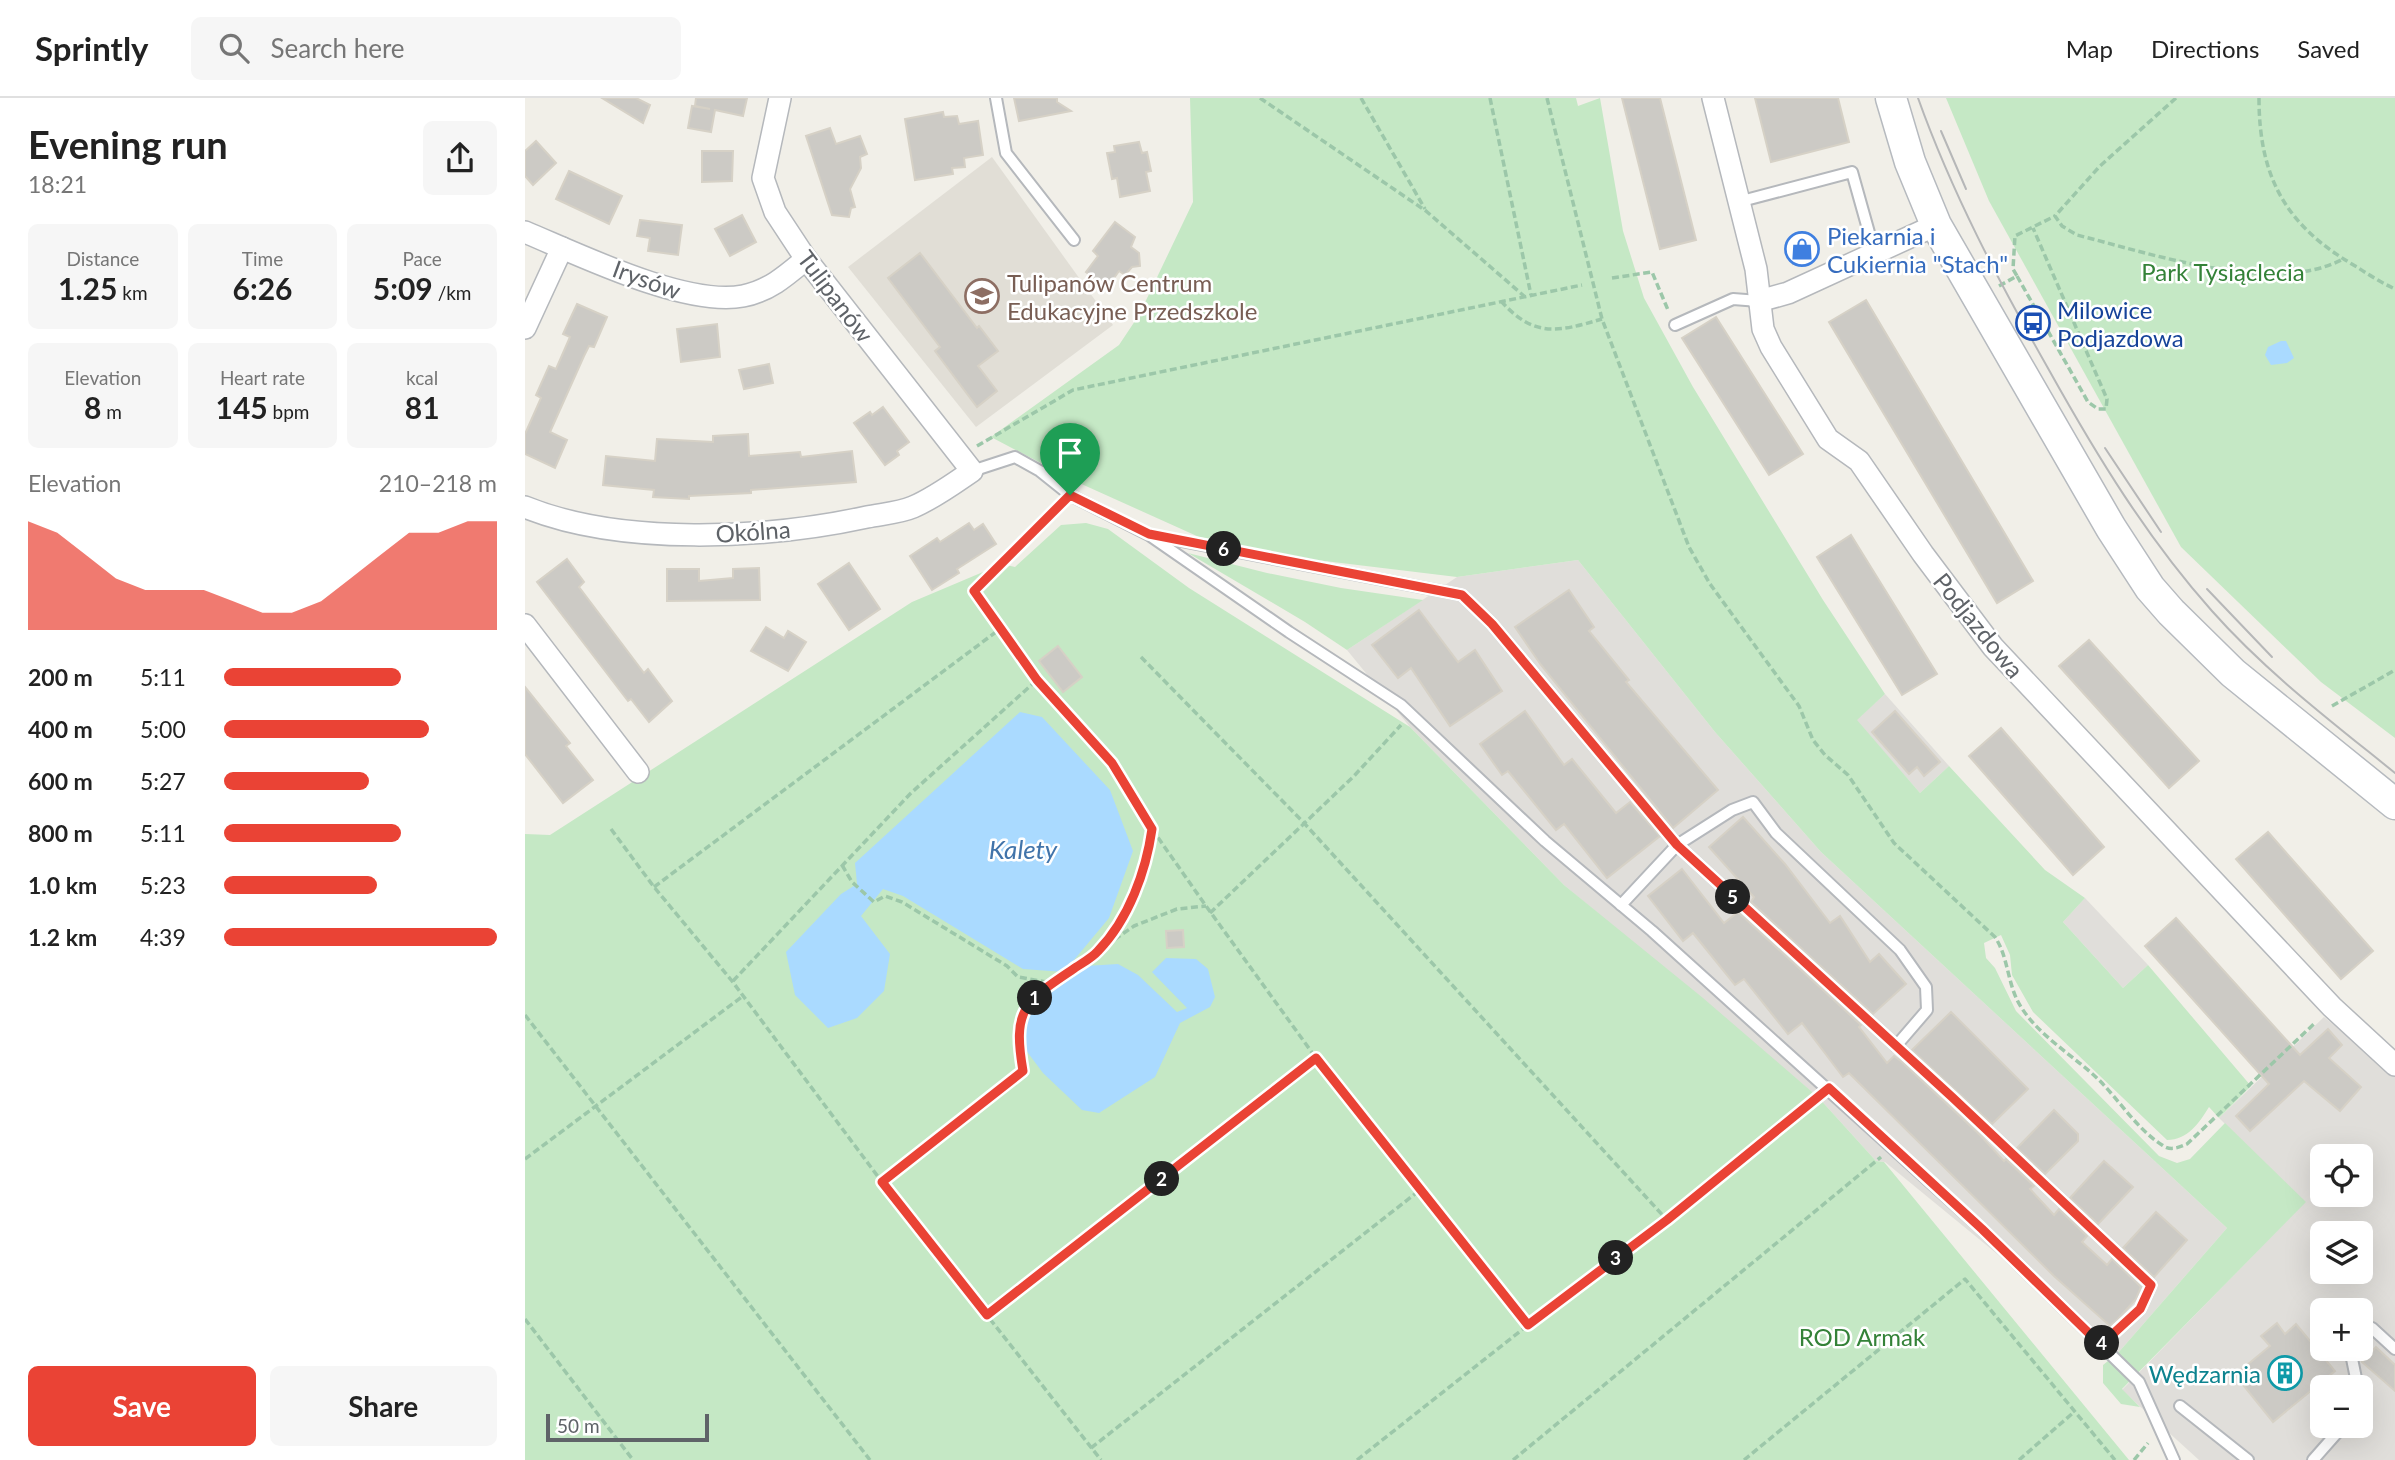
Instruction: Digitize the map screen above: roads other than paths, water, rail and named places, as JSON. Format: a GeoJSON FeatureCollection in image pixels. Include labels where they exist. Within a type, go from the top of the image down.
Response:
{"type":"FeatureCollection","features":[{"type":"Feature","properties":{"kind":"street","name":"Tulipanów"},"geometry":{"type":"LineString","coordinates":[[780,98],[763,178],[775,212],[806,258],[967,463]]}},
{"type":"Feature","properties":{"kind":"street","name":"Podjazdowa"},"geometry":{"type":"LineString","coordinates":[[1713,98],[1756,269],[1763,329],[1828,439],[1859,461],[1923,554],[1993,646],[2332,1007],[2395,1065]]}},
{"type":"Feature","properties":{"kind":"street"},"geometry":{"type":"LineString","coordinates":[[1891,98],[1910,162],[1936,225],[2105,517],[2150,588],[2233,673],[2395,804]]}},
{"type":"Feature","properties":{"kind":"street"},"geometry":{"type":"LineString","coordinates":[[1759,301],[1788,293],[1936,225]]}},
{"type":"Feature","properties":{"kind":"street","name":"Irysów"},"geometry":{"type":"LineString","coordinates":[[525,232],[688,295],[742,296],[775,285],[806,258]]}},
{"type":"Feature","properties":{"kind":"street"},"geometry":{"type":"LineString","coordinates":[[525,328],[562,248]]}},
{"type":"Feature","properties":{"kind":"street","name":"Okólna"},"geometry":{"type":"LineString","coordinates":[[525,507],[549,517],[628,530],[696,535],[779,530],[840,523],[911,508],[967,463]]}},
{"type":"Feature","properties":{"kind":"street"},"geometry":{"type":"LineString","coordinates":[[525,625],[638,772]]}},
{"type":"Feature","properties":{"kind":"lane"},"geometry":{"type":"LineString","coordinates":[[996,98],[1006,153],[1074,240]]}},
{"type":"Feature","properties":{"kind":"lane"},"geometry":{"type":"LineString","coordinates":[[1738,202],[1852,173],[1875,254]]}},
{"type":"Feature","properties":{"kind":"lane"},"geometry":{"type":"LineString","coordinates":[[1675,325],[1733,299],[1759,301]]}},
{"type":"Feature","properties":{"kind":"lane"},"geometry":{"type":"LineString","coordinates":[[967,463],[1015,457],[1040,471],[1070,495],[1149,534],[1410,714],[1545,841],[1829,1088],[1982,1229],[2139,1382],[2174,1460]]}},
{"type":"Feature","properties":{"kind":"lane"},"geometry":{"type":"LineString","coordinates":[[1149,534],[1462,595],[1492,624],[1677,845],[2151,1285],[2140,1309],[2101,1345]]}},
{"type":"Feature","properties":{"kind":"lane"},"geometry":{"type":"LineString","coordinates":[[1621,905],[1677,845],[1732,810],[1753,802],[1776,832],[1900,950],[1926,987],[1927,1010],[1896,1046]]}},
{"type":"Feature","properties":{"kind":"lane"},"geometry":{"type":"LineString","coordinates":[[2373,1329],[2395,1349]]}},
{"type":"Feature","properties":{"kind":"lane"},"geometry":{"type":"LineString","coordinates":[[2180,1406],[2248,1460]]}},
{"type":"Feature","properties":{"kind":"lane"},"geometry":{"type":"LineString","coordinates":[[2313,1460],[2332,1438]]}},
{"type":"Feature","properties":{"kind":"water"},"geometry":{"type":"Polygon","coordinates":[[[2286,341],[2294,358],[2287,363],[2271,365],[2265,355],[2268,347],[2286,341]]]}},
{"type":"Feature","properties":{"kind":"water","name":"Kalety"},"geometry":{"type":"Polygon","coordinates":[[[1020,712],[1042,717],[1110,790],[1133,851],[1109,918],[1064,972],[1023,969],[903,896],[883,889],[861,916],[890,954],[884,991],[857,1018],[828,1028],[795,995],[786,952],[841,894],[857,884],[855,863],[1020,712]]]}},
{"type":"Feature","properties":{"kind":"water"},"geometry":{"type":"Polygon","coordinates":[[[1166,958],[1196,959],[1208,969],[1215,997],[1210,1007],[1180,1023],[1155,1077],[1099,1113],[1082,1110],[1043,1073],[1025,1049],[1023,1027],[1039,1000],[1085,966],[1118,964],[1138,975],[1177,1012],[1187,1008],[1152,972],[1166,958]]]}},
{"type":"Feature","properties":{"kind":"tram line"},"geometry":{"type":"LineString","coordinates":[[1918,98],[1961,203],[2012,304],[2086,434],[2166,555],[2212,611],[2255,655],[2300,696],[2395,773]]}},
{"type":"Feature","properties":{"kind":"tram line"},"geometry":{"type":"LineString","coordinates":[[1941,131],[1966,189]]}},
{"type":"Feature","properties":{"kind":"tram line"},"geometry":{"type":"LineString","coordinates":[[2105,448],[2161,532]]}},
{"type":"Feature","properties":{"kind":"tram line"},"geometry":{"type":"LineString","coordinates":[[2207,589],[2272,657]]}},
{"type":"Feature","properties":{"kind":"place","name":"Piekarnia i Cukiernia \"Stach\""},"geometry":{"type":"Point","coordinates":[1802,249]}},
{"type":"Feature","properties":{"kind":"place","name":"Tulipanów Centrum Edukacyjne Przedszkole"},"geometry":{"type":"Point","coordinates":[982,296]}},
{"type":"Feature","properties":{"kind":"place","name":"Milowice Podjazdowa"},"geometry":{"type":"Point","coordinates":[2033,323]}},
{"type":"Feature","properties":{"kind":"place","name":"Wędzarnia"},"geometry":{"type":"Point","coordinates":[2285,1373]}},
{"type":"Feature","properties":{"kind":"park label","name":"Park Tysiąclecia"},"geometry":{"type":"Point","coordinates":[2223,271]}},
{"type":"Feature","properties":{"kind":"park label","name":"ROD Armak"},"geometry":{"type":"Point","coordinates":[1862,1336]}}]}
